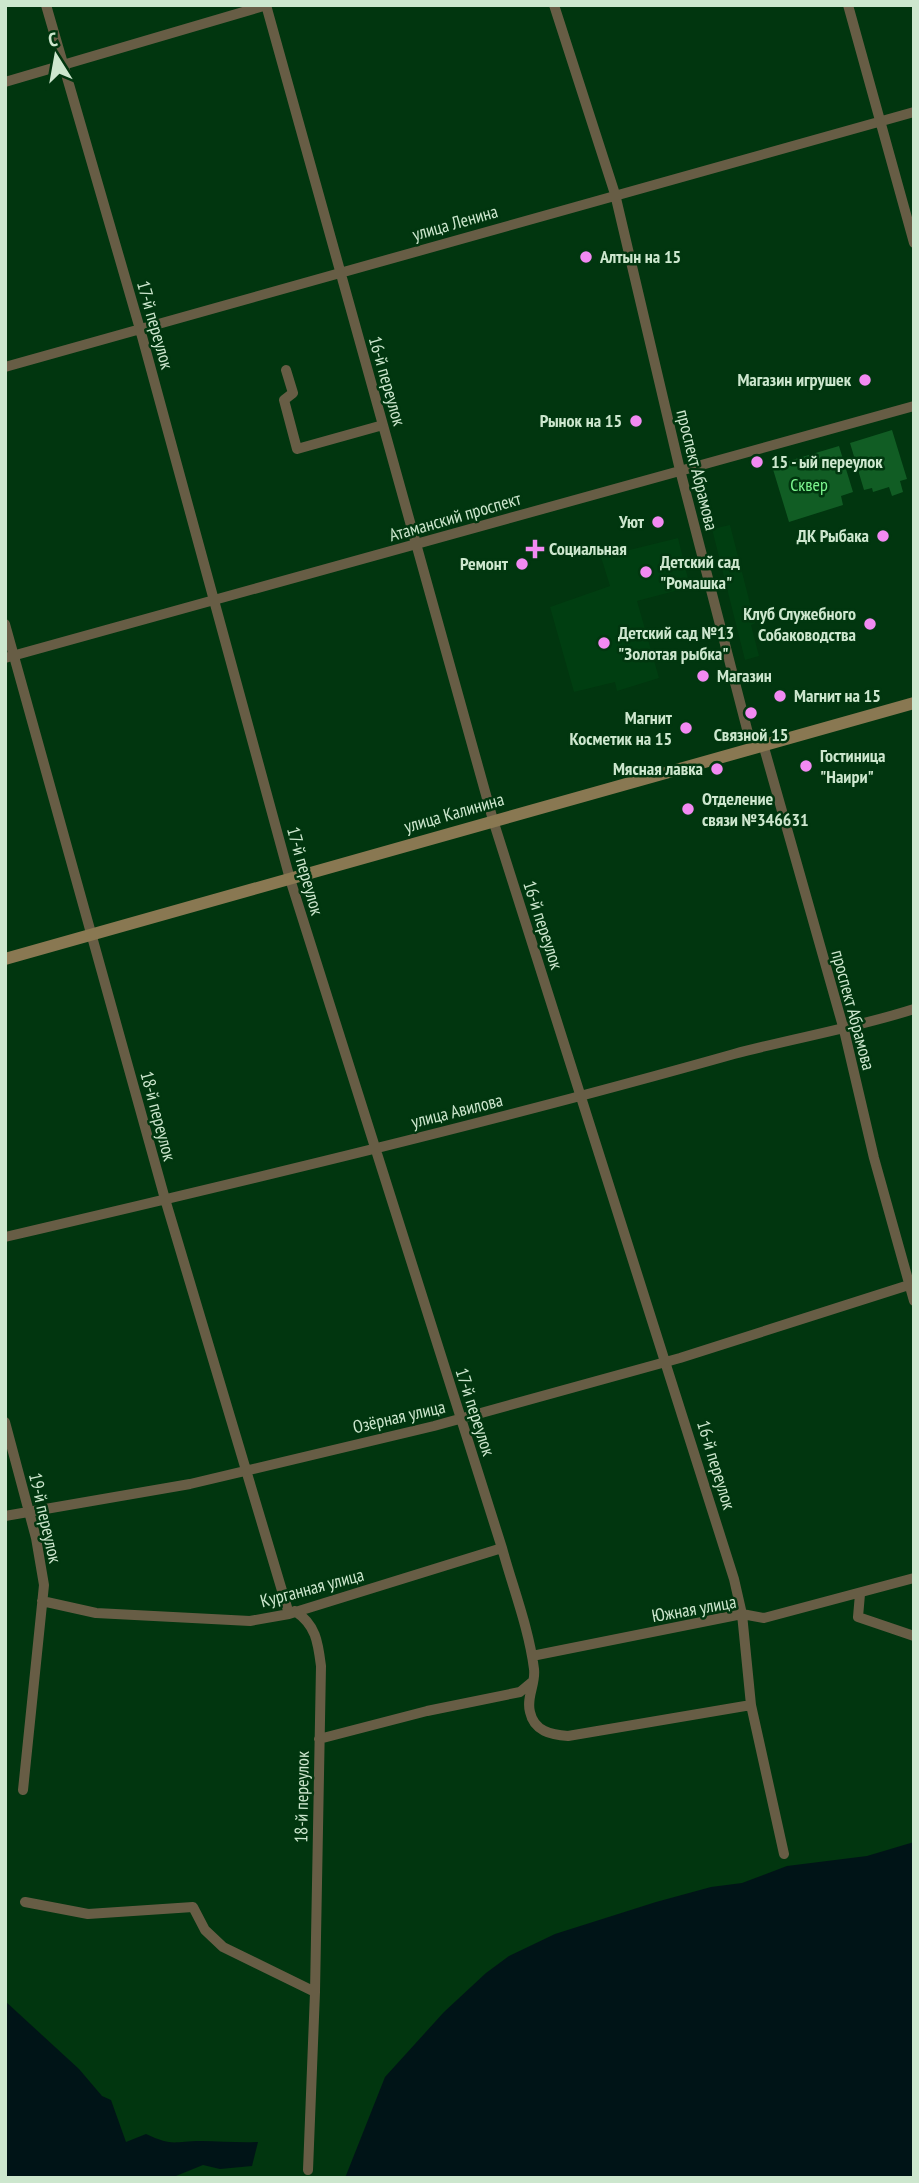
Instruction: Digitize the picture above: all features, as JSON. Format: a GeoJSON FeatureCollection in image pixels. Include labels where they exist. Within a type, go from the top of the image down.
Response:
{"type":"FeatureCollection","features":[{"type":"Feature","properties":{"kind":"main road","name":"улица Калинина"},"geometry":{"type":"LineString","coordinates":[[5,959],[914,703]]}},
{"type":"Feature","properties":{"kind":"street","name":"17-й переулок"},"geometry":{"type":"LineString","coordinates":[[46,5],[140,329],[290,879],[502,1548],[533,1656],[535,1675],[529,1693],[530,1713],[537,1725],[548,1734],[593,1734],[751,1705]]}},
{"type":"Feature","properties":{"kind":"street"},"geometry":{"type":"LineString","coordinates":[[5,82],[266,5]]}},
{"type":"Feature","properties":{"kind":"street","name":"16-й переулок"},"geometry":{"type":"LineString","coordinates":[[266,5],[493,820],[734,1579],[742,1614],[751,1705],[784,1854]]}},
{"type":"Feature","properties":{"kind":"street","name":"проспект Абрамова"},"geometry":{"type":"LineString","coordinates":[[554,5],[615,194],[680,470],[748,733],[763,744],[844,1030],[874,1158],[914,1301]]}},
{"type":"Feature","properties":{"kind":"street"},"geometry":{"type":"LineString","coordinates":[[848,5],[914,243]]}},
{"type":"Feature","properties":{"kind":"street","name":"улица Ленина"},"geometry":{"type":"LineString","coordinates":[[5,367],[914,111]]}},
{"type":"Feature","properties":{"kind":"street"},"geometry":{"type":"LineString","coordinates":[[286,370],[293,393],[284,400],[297,450],[383,425]]}},
{"type":"Feature","properties":{"kind":"street","name":"Атаманский проспект"},"geometry":{"type":"LineString","coordinates":[[10,657],[914,406]]}},
{"type":"Feature","properties":{"kind":"street","name":"18-й переулок"},"geometry":{"type":"LineString","coordinates":[[5,624],[10,657],[244,1471],[292,1613],[309,1620],[318,1643],[322,1691],[308,2170]]}},
{"type":"Feature","properties":{"kind":"street","name":"улица Авилова"},"geometry":{"type":"LineString","coordinates":[[5,1237],[375,1148],[747,1051],[844,1030],[914,1009]]}},
{"type":"Feature","properties":{"kind":"street","name":"Озёрная улица"},"geometry":{"type":"LineString","coordinates":[[5,1516],[135,1495],[460,1419],[667,1362],[911,1284]]}},
{"type":"Feature","properties":{"kind":"street","name":"19-й переулок"},"geometry":{"type":"LineString","coordinates":[[5,1422],[29,1511],[44,1585],[23,1790]]}},
{"type":"Feature","properties":{"kind":"street","name":"Курганная улица"},"geometry":{"type":"LineString","coordinates":[[41,1601],[96,1613],[250,1621],[292,1613],[502,1548]]}},
{"type":"Feature","properties":{"kind":"street","name":"Южная улица"},"geometry":{"type":"LineString","coordinates":[[533,1656],[742,1614],[764,1618],[914,1578]]}},
{"type":"Feature","properties":{"kind":"street"},"geometry":{"type":"LineString","coordinates":[[860,1594],[858,1618],[914,1636]]}},
{"type":"Feature","properties":{"kind":"street"},"geometry":{"type":"LineString","coordinates":[[319,1739],[426,1711],[520,1692],[530,1686],[535,1675]]}},
{"type":"Feature","properties":{"kind":"street"},"geometry":{"type":"LineString","coordinates":[[25,1902],[89,1914],[193,1907],[205,1930],[223,1947],[315,1992]]}},
{"type":"Feature","properties":{"kind":"shaded area"},"geometry":{"type":"Polygon","coordinates":[[[730,525],[755,623],[751,625],[759,656],[745,660],[712,529],[730,525]]]}},
{"type":"Feature","properties":{"kind":"shaded area","name":"Детский сад №13 \"Золотая рыбка\""},"geometry":{"type":"Polygon","coordinates":[[[678,538],[690,587],[637,601],[659,678],[617,691],[615,682],[574,692],[550,607],[610,586],[601,557],[678,538]]]}},
{"type":"Feature","properties":{"kind":"shaded area"},"geometry":{"type":"Polygon","coordinates":[[[914,1842],[914,2178],[345,2178],[385,2077],[444,2012],[486,1973],[509,1956],[555,1934],[656,1902],[711,1887],[742,1883],[787,1866],[867,1856],[914,1842]]]}},
{"type":"Feature","properties":{"kind":"shaded area"},"geometry":{"type":"Polygon","coordinates":[[[5,2001],[79,2069],[102,2096],[111,2100],[126,2142],[146,2134],[162,2141],[174,2142],[258,2142],[252,2166],[220,2169],[203,2165],[171,2178],[5,2178],[5,2001]]]}},
{"type":"Feature","properties":{"kind":"green space"},"geometry":{"type":"Polygon","coordinates":[[[892,430],[907,479],[900,481],[903,492],[892,496],[889,487],[873,492],[872,488],[864,490],[850,443],[892,430]]]}},
{"type":"Feature","properties":{"kind":"green space","name":"Сквер"},"geometry":{"type":"Polygon","coordinates":[[[839,446],[853,492],[841,496],[843,505],[789,522],[772,466],[839,446]]]}},
{"type":"Feature","properties":{"kind":"place","name":"Алтын на 15"},"geometry":{"type":"Point","coordinates":[586,257]}},
{"type":"Feature","properties":{"kind":"place","name":"Магазин игрушек"},"geometry":{"type":"Point","coordinates":[865,380]}},
{"type":"Feature","properties":{"kind":"place","name":"Рынок на 15"},"geometry":{"type":"Point","coordinates":[636,421]}},
{"type":"Feature","properties":{"kind":"place","name":"15 - ый переулок"},"geometry":{"type":"Point","coordinates":[757,462]}},
{"type":"Feature","properties":{"kind":"place","name":"Уют"},"geometry":{"type":"Point","coordinates":[658,522]}},
{"type":"Feature","properties":{"kind":"place","name":"ДК Рыбака"},"geometry":{"type":"Point","coordinates":[883,536]}},
{"type":"Feature","properties":{"kind":"place","name":"Социальная"},"geometry":{"type":"Point","coordinates":[535,549]}},
{"type":"Feature","properties":{"kind":"place","name":"Ремонт"},"geometry":{"type":"Point","coordinates":[522,564]}},
{"type":"Feature","properties":{"kind":"place","name":"Детский сад \"Ромашка\""},"geometry":{"type":"Point","coordinates":[646,572]}},
{"type":"Feature","properties":{"kind":"place","name":"Клуб Служебного Собаководства"},"geometry":{"type":"Point","coordinates":[870,624]}},
{"type":"Feature","properties":{"kind":"place","name":"Детский сад №13 \"Золотая рыбка\""},"geometry":{"type":"Point","coordinates":[604,643]}},
{"type":"Feature","properties":{"kind":"place","name":"Магазин"},"geometry":{"type":"Point","coordinates":[703,676]}},
{"type":"Feature","properties":{"kind":"place","name":"Магнит на 15"},"geometry":{"type":"Point","coordinates":[780,696]}},
{"type":"Feature","properties":{"kind":"place","name":"Связной 15"},"geometry":{"type":"Point","coordinates":[751,713]}},
{"type":"Feature","properties":{"kind":"place","name":"Магнит Косметик на 15"},"geometry":{"type":"Point","coordinates":[686,728]}},
{"type":"Feature","properties":{"kind":"place","name":"Гостиница \"Наири\""},"geometry":{"type":"Point","coordinates":[806,766]}},
{"type":"Feature","properties":{"kind":"place","name":"Мясная лавка"},"geometry":{"type":"Point","coordinates":[717,769]}},
{"type":"Feature","properties":{"kind":"place","name":"Отделение связи №346631"},"geometry":{"type":"Point","coordinates":[688,809]}}]}
